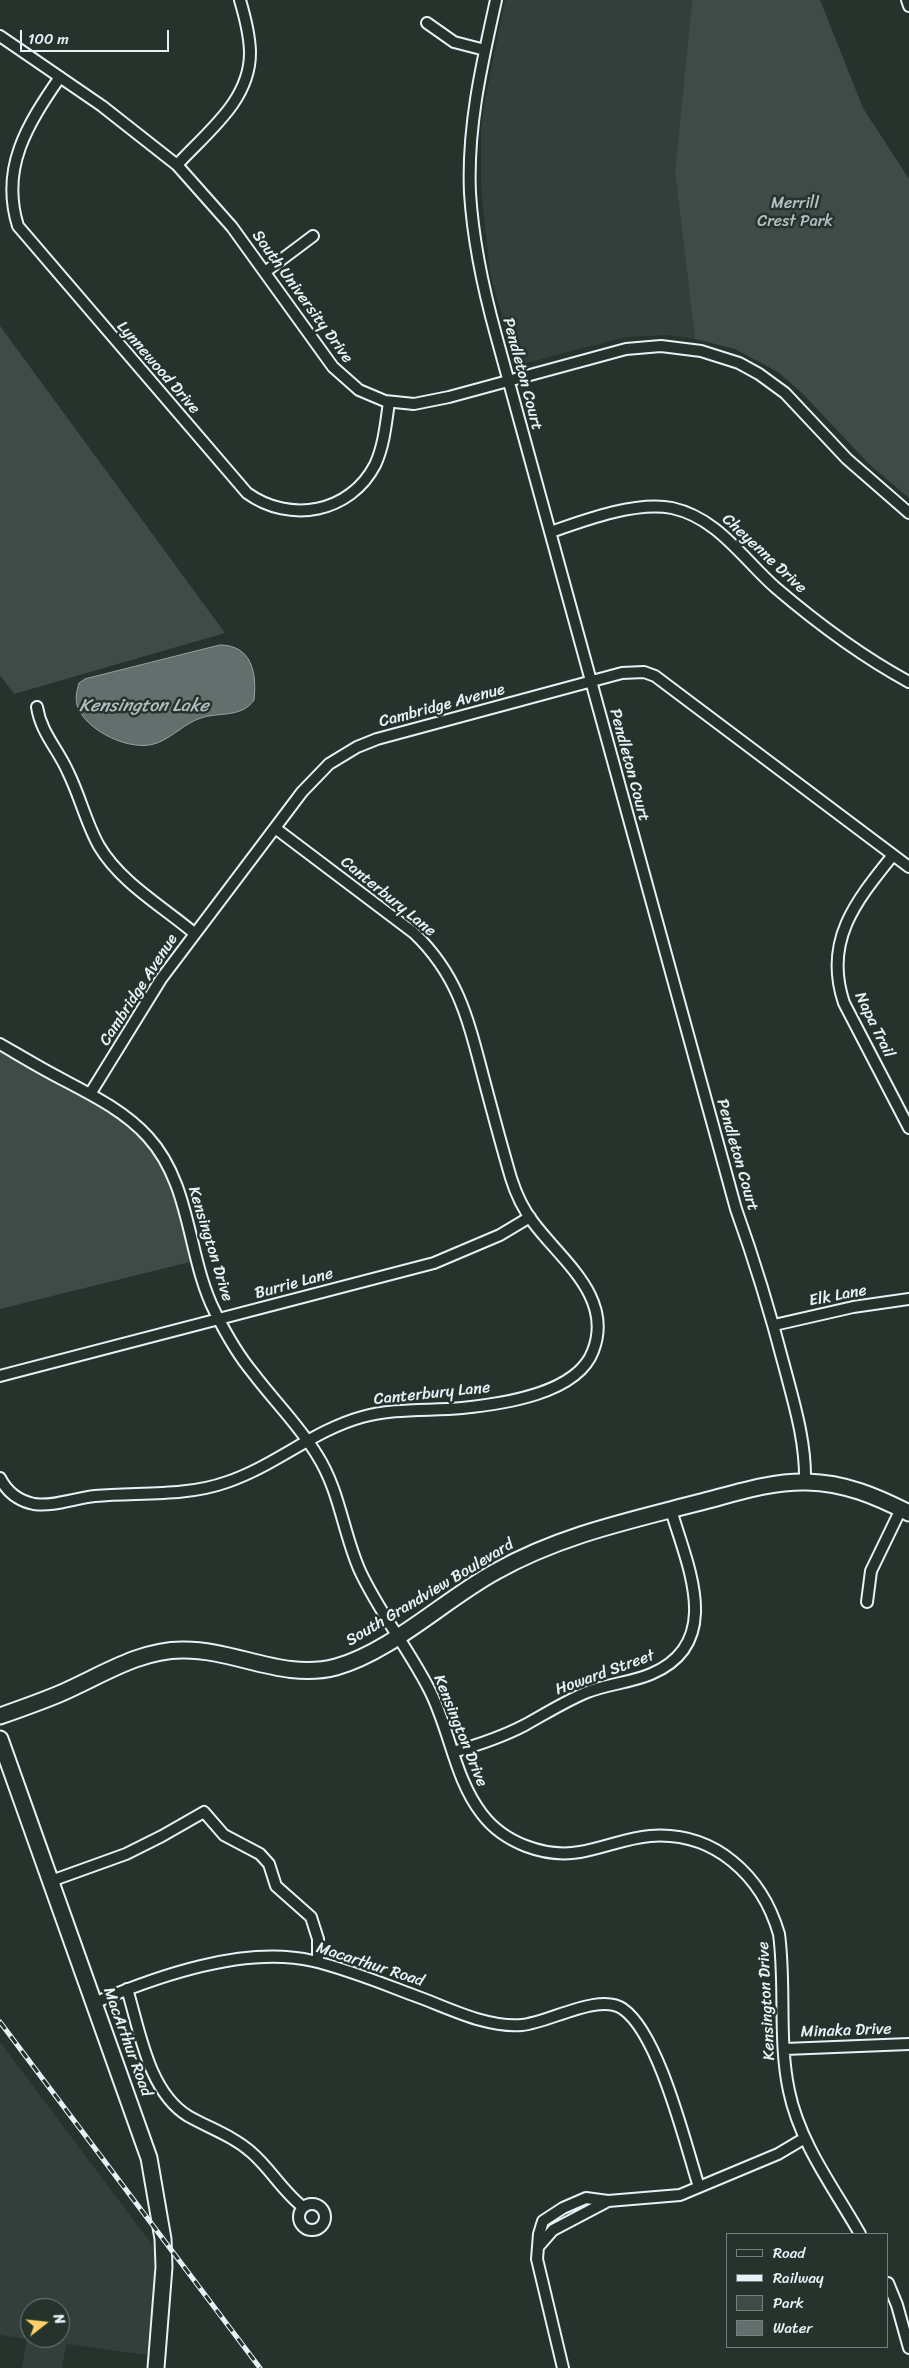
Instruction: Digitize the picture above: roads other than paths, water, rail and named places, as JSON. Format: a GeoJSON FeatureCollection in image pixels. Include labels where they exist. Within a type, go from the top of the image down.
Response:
{"type":"FeatureCollection","features":[{"type":"Feature","properties":{"kind":"street"},"geometry":{"type":"LineString","coordinates":[[177,165],[225,115],[243,87],[250,53],[247,27],[240,0]]}},
{"type":"Feature","properties":{"kind":"street","name":"Pendleton Court"},"geometry":{"type":"LineString","coordinates":[[496,0],[474,113],[470,191],[478,264],[736,1210],[759,1273],[774,1325],[801,1429],[805,1482]]}},
{"type":"Feature","properties":{"kind":"street"},"geometry":{"type":"LineString","coordinates":[[907,0],[909,6]]}},
{"type":"Feature","properties":{"kind":"street"},"geometry":{"type":"LineString","coordinates":[[427,23],[454,42],[485,50]]}},
{"type":"Feature","properties":{"kind":"street","name":"South University Drive"},"geometry":{"type":"LineString","coordinates":[[0,36],[102,106],[177,165],[227,220],[340,376],[359,390],[389,402],[404,404],[423,403],[613,352],[638,347],[680,347],[721,357],[759,374],[786,393],[846,459],[909,513]]}},
{"type":"Feature","properties":{"kind":"street","name":"Lynnewood Drive"},"geometry":{"type":"LineString","coordinates":[[60,77],[21,134],[5,164],[3,189],[10,214],[18,226],[247,493],[272,506],[292,511],[315,510],[342,500],[361,485],[375,464],[380,451],[389,402]]}},
{"type":"Feature","properties":{"kind":"street"},"geometry":{"type":"LineString","coordinates":[[265,272],[313,236]]}},
{"type":"Feature","properties":{"kind":"street","name":"Cheyenne Drive"},"geometry":{"type":"LineString","coordinates":[[551,532],[639,508],[656,506],[688,513],[718,530],[775,587],[814,620],[872,660],[909,682]]}},
{"type":"Feature","properties":{"kind":"street","name":"Cambridge Avenue"},"geometry":{"type":"LineString","coordinates":[[90,1094],[141,1008],[194,933],[302,792],[320,773],[357,747],[377,739],[634,671],[655,676],[909,867]]}},
{"type":"Feature","properties":{"kind":"street"},"geometry":{"type":"LineString","coordinates":[[37,707],[43,730],[67,770],[96,840],[111,863],[125,878],[194,933]]}},
{"type":"Feature","properties":{"kind":"street","name":"Canterbury Lane"},"geometry":{"type":"LineString","coordinates":[[0,1478],[15,1496],[26,1502],[38,1505],[108,1495],[190,1490],[226,1483],[241,1477],[330,1429],[365,1416],[492,1404],[551,1390],[576,1376],[588,1361],[598,1336],[598,1322],[594,1301],[584,1284],[530,1217],[518,1195],[499,1141],[463,1003],[440,961],[424,943],[397,920],[274,828]]}},
{"type":"Feature","properties":{"kind":"street","name":"Napa Trail"},"geometry":{"type":"LineString","coordinates":[[892,854],[863,892],[847,918],[838,955],[839,982],[844,1004],[909,1128]]}},
{"type":"Feature","properties":{"kind":"street","name":"Kensington Drive"},"geometry":{"type":"LineString","coordinates":[[0,1044],[90,1094],[142,1130],[167,1164],[179,1193],[200,1275],[219,1319],[251,1371],[308,1441],[332,1483],[359,1569],[376,1604],[398,1636],[431,1693],[468,1793],[483,1816],[508,1837],[532,1849],[556,1853],[578,1852],[651,1836],[675,1838],[705,1845],[719,1852],[741,1868],[758,1887],[766,1900],[779,1934],[789,2091],[805,2138],[859,2233]]}},
{"type":"Feature","properties":{"kind":"street","name":"Burrie Lane"},"geometry":{"type":"LineString","coordinates":[[0,1376],[434,1263],[500,1235],[530,1217]]}},
{"type":"Feature","properties":{"kind":"street","name":"Elk Lane"},"geometry":{"type":"LineString","coordinates":[[774,1325],[845,1309],[909,1299]]}},
{"type":"Feature","properties":{"kind":"street","name":"South Grandview Boulevard"},"geometry":{"type":"LineString","coordinates":[[0,1716],[59,1694],[134,1660],[163,1651],[204,1651],[279,1668],[311,1670],[334,1667],[352,1661],[398,1636],[481,1580],[526,1555],[578,1534],[769,1484],[805,1482],[855,1490],[905,1511]]}},
{"type":"Feature","properties":{"kind":"street","name":"Howard Street"},"geometry":{"type":"LineString","coordinates":[[454,1752],[500,1737],[564,1702],[591,1690],[651,1674],[674,1660],[689,1639],[694,1628],[697,1609],[690,1576],[671,1510]]}},
{"type":"Feature","properties":{"kind":"street"},"geometry":{"type":"LineString","coordinates":[[866,1602],[871,1571],[905,1511]]}},
{"type":"Feature","properties":{"kind":"street","name":"MacArthur Road"},"geometry":{"type":"LineString","coordinates":[[0,1739],[149,2158],[159,2209],[164,2266],[156,2368]]}},
{"type":"Feature","properties":{"kind":"street"},"geometry":{"type":"LineString","coordinates":[[51,1881],[126,1854],[204,1812],[224,1835],[260,1854],[269,1864],[276,1886],[310,1917],[318,1939],[318,1962]]}},
{"type":"Feature","properties":{"kind":"street","name":"Macarthur Road"},"geometry":{"type":"LineString","coordinates":[[94,2003],[126,1989],[199,1966],[258,1956],[318,1962],[363,1976],[486,2022],[522,2025],[606,2004],[622,2008],[633,2017],[654,2049],[699,2187]]}},
{"type":"Feature","properties":{"kind":"street"},"geometry":{"type":"LineString","coordinates":[[126,1989],[151,2066],[163,2091],[187,2115],[228,2136],[251,2151],[303,2207]]}},
{"type":"Feature","properties":{"kind":"street","name":"Minaka Drive"},"geometry":{"type":"LineString","coordinates":[[785,2049],[909,2044]]}},
{"type":"Feature","properties":{"kind":"street"},"geometry":{"type":"LineString","coordinates":[[563,2368],[536,2260],[539,2234],[543,2221],[563,2208],[586,2198],[608,2201],[680,2195],[778,2154],[805,2138]]}},
{"type":"Feature","properties":{"kind":"street"},"geometry":{"type":"LineString","coordinates":[[539,2246],[553,2230],[608,2201]]}},
{"type":"Feature","properties":{"kind":"street"},"geometry":{"type":"LineString","coordinates":[[889,2285],[900,2312],[909,2348]]}},
{"type":"Feature","properties":{"kind":"water","name":"Kensington Lake"},"geometry":{"type":"Polygon","coordinates":[[[220,645],[231,646],[239,650],[246,655],[250,662],[254,680],[254,700],[243,710],[201,718],[157,743],[135,745],[111,738],[99,731],[82,715],[77,705],[76,697],[79,683],[85,679],[220,645]]]}},
{"type":"Feature","properties":{"kind":"railway"},"geometry":{"type":"LineString","coordinates":[[0,2022],[260,2368]]}},
{"type":"Feature","properties":{"kind":"park label","name":"Merrill Crest Park"},"geometry":{"type":"Point","coordinates":[795,213]}}]}
